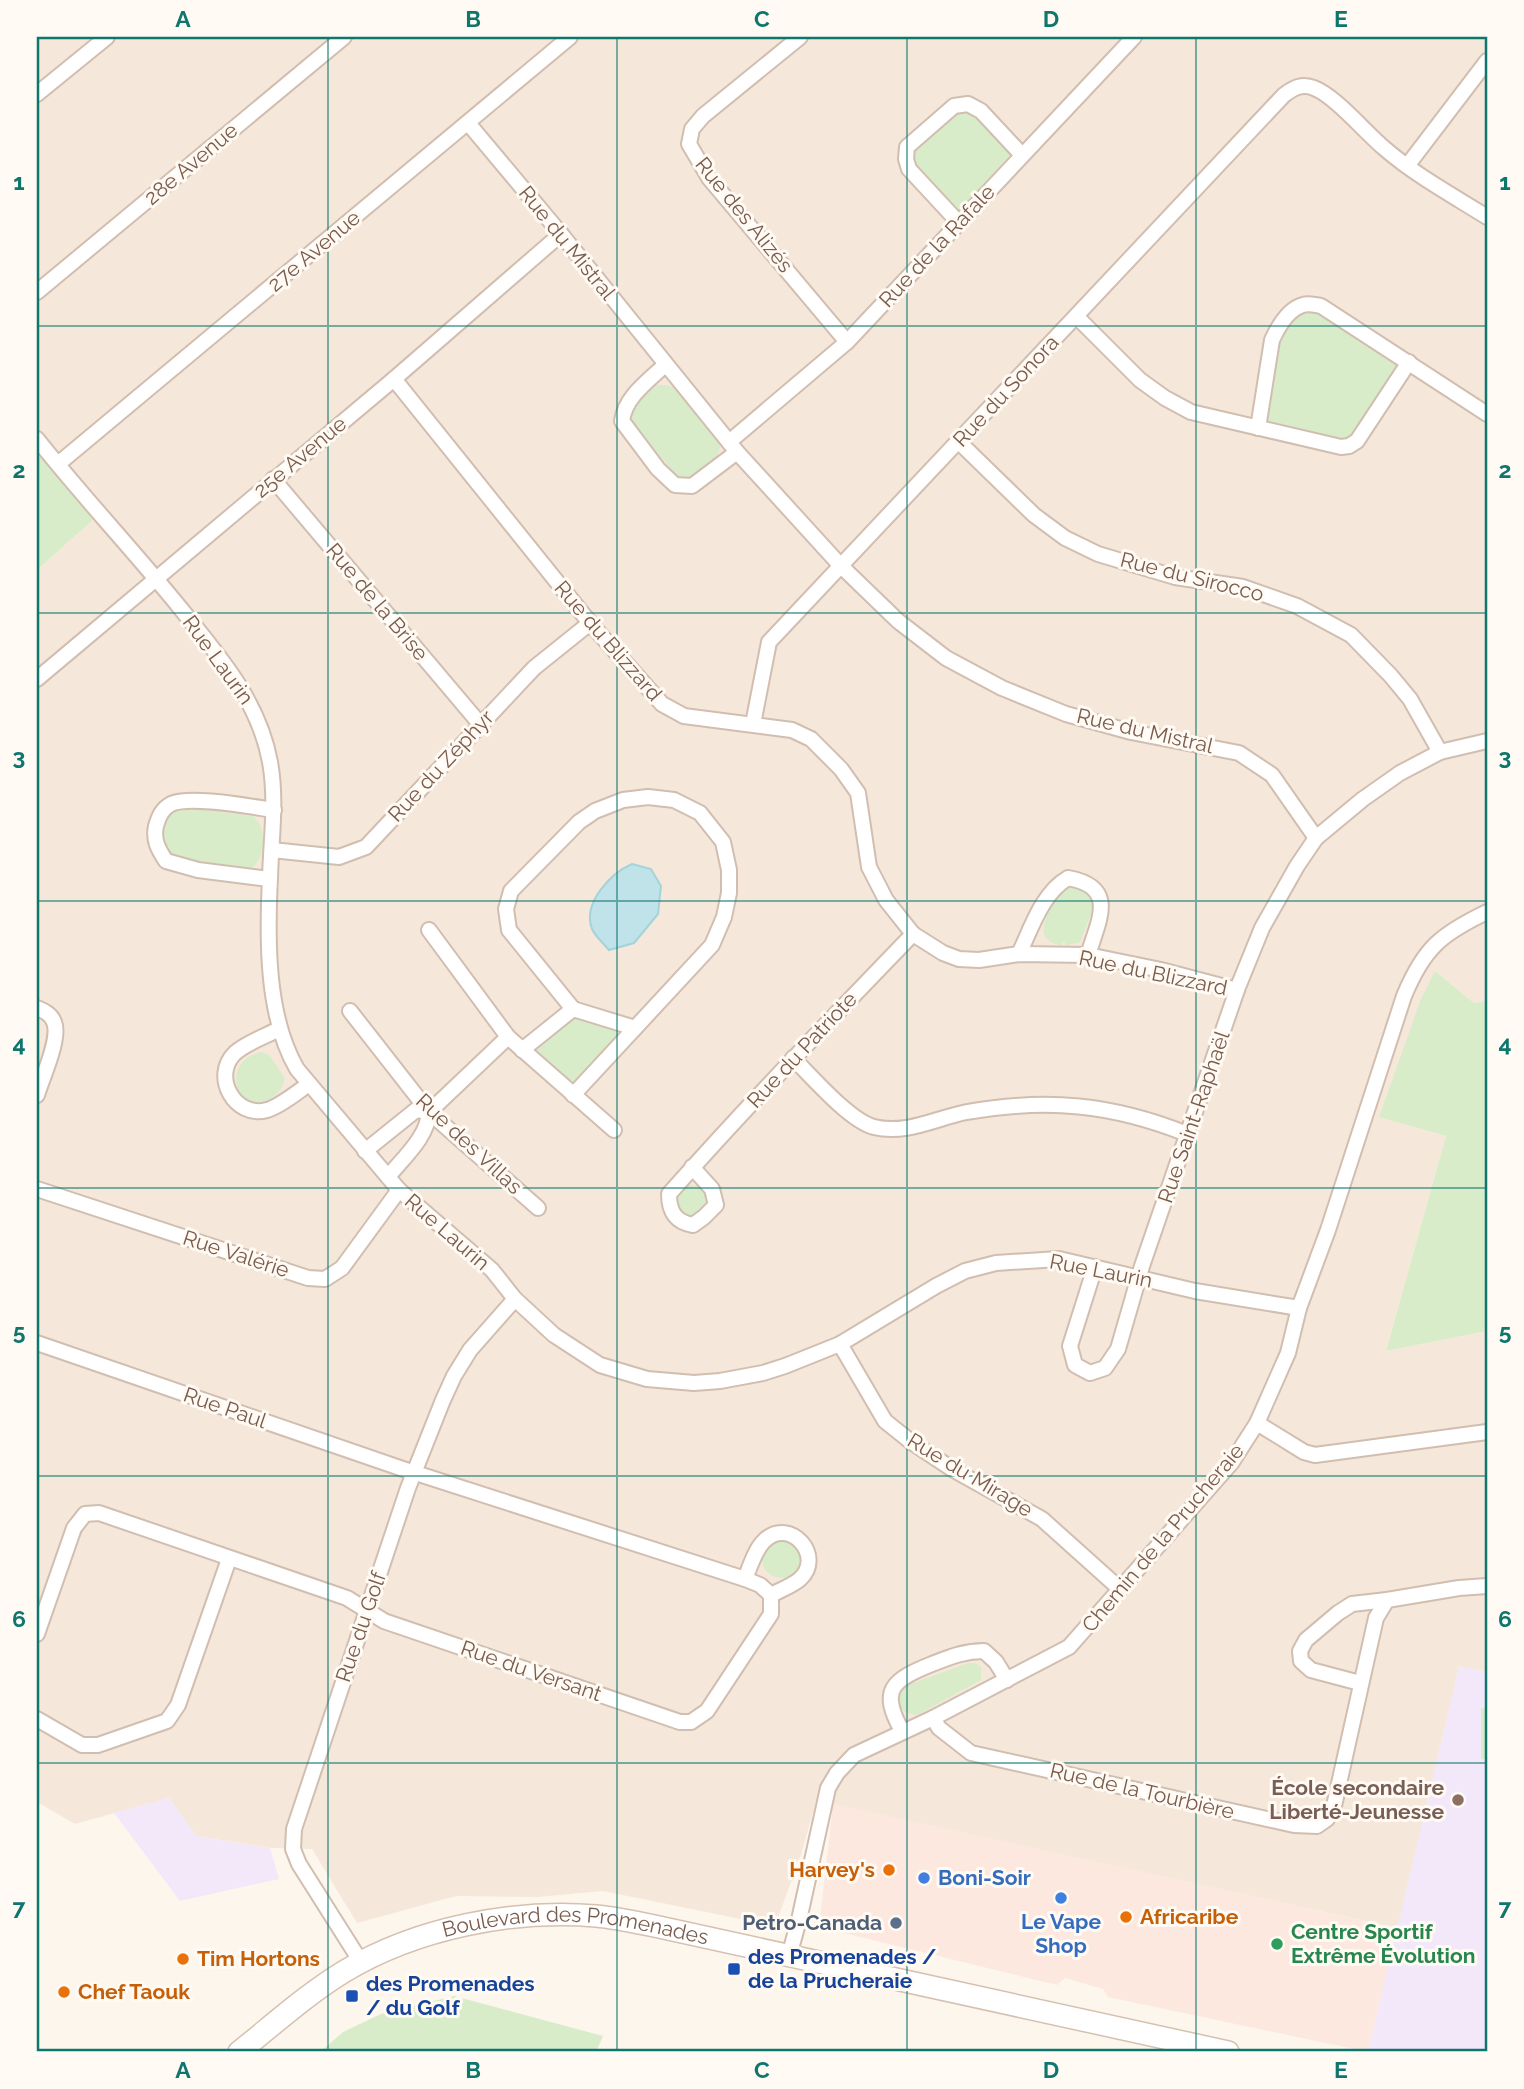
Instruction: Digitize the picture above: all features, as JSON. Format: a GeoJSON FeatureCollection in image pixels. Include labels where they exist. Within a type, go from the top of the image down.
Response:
{"type":"FeatureCollection","features":[{"type":"Feature","properties":{"kind":"street"},"geometry":{"type":"LineString","coordinates":[[37,94],[107,37]]}},
{"type":"Feature","properties":{"kind":"street","name":"28e Avenue"},"geometry":{"type":"LineString","coordinates":[[37,292],[344,37]]}},
{"type":"Feature","properties":{"kind":"street","name":"27e Avenue"},"geometry":{"type":"LineString","coordinates":[[58,464],[570,37]]}},
{"type":"Feature","properties":{"kind":"street","name":"Rue des Alizés"},"geometry":{"type":"LineString","coordinates":[[800,37],[703,116],[692,129],[689,144],[709,178],[847,342]]}},
{"type":"Feature","properties":{"kind":"street","name":"Rue de la Rafale"},"geometry":{"type":"LineString","coordinates":[[733,447],[847,342],[1127,39]]}},
{"type":"Feature","properties":{"kind":"street"},"geometry":{"type":"LineString","coordinates":[[1487,61],[1407,166],[1487,217]]}},
{"type":"Feature","properties":{"kind":"street","name":"Rue du Sonora"},"geometry":{"type":"LineString","coordinates":[[753,724],[769,642],[1284,95],[1304,85],[1315,88],[1407,166]]}},
{"type":"Feature","properties":{"kind":"street"},"geometry":{"type":"LineString","coordinates":[[959,223],[909,169],[907,148],[917,137],[954,106],[968,104],[981,111],[1022,155]]}},
{"type":"Feature","properties":{"kind":"street","name":"Rue du Mistral"},"geometry":{"type":"LineString","coordinates":[[468,123],[733,447],[840,565],[898,621],[946,658],[1002,688],[1066,714],[1130,732],[1195,742],[1239,753],[1272,775],[1316,838]]}},
{"type":"Feature","properties":{"kind":"street","name":"25e Avenue"},"geometry":{"type":"LineString","coordinates":[[37,679],[394,379],[561,234]]}},
{"type":"Feature","properties":{"kind":"street"},"geometry":{"type":"LineString","coordinates":[[1258,428],[1272,340],[1289,314],[1303,304],[1321,306],[1487,414]]}},
{"type":"Feature","properties":{"kind":"street"},"geometry":{"type":"LineString","coordinates":[[1077,317],[1140,380],[1191,412],[1322,444],[1349,446],[1357,441],[1409,362]]}},
{"type":"Feature","properties":{"kind":"street"},"geometry":{"type":"LineString","coordinates":[[665,365],[629,400],[624,408],[622,421],[658,469],[675,485],[692,486],[733,447]]}},
{"type":"Feature","properties":{"kind":"street","name":"Rue du Blizzard"},"geometry":{"type":"LineString","coordinates":[[394,379],[590,623],[662,704],[684,716],[707,721],[792,730],[811,739],[841,769],[858,793],[869,867],[886,900],[913,934],[943,953],[959,959],[979,960],[1019,954],[1088,955],[1237,990]]}},
{"type":"Feature","properties":{"kind":"street","name":"Rue Laurin"},"geometry":{"type":"LineString","coordinates":[[37,439],[230,669],[252,707],[264,735],[270,761],[274,810],[270,879],[274,1010],[285,1048],[309,1084],[398,1190],[492,1270],[515,1299],[554,1335],[600,1364],[647,1379],[694,1383],[741,1377],[785,1366],[840,1344],[965,1271],[1028,1259],[1059,1259],[1195,1291],[1299,1308]]}},
{"type":"Feature","properties":{"kind":"street","name":"Rue du Sirocco"},"geometry":{"type":"LineString","coordinates":[[959,442],[1034,514],[1065,538],[1098,554],[1174,577],[1243,587],[1297,606],[1351,635],[1410,699],[1440,752]]}},
{"type":"Feature","properties":{"kind":"street","name":"Rue de la Brise"},"geometry":{"type":"LineString","coordinates":[[273,479],[481,724]]}},
{"type":"Feature","properties":{"kind":"street","name":"Rue du Zéphyr"},"geometry":{"type":"LineString","coordinates":[[272,850],[339,857],[366,847],[534,668],[590,623]]}},
{"type":"Feature","properties":{"kind":"street","name":"Rue Saint-Raphaël"},"geometry":{"type":"LineString","coordinates":[[1095,1267],[1070,1346],[1075,1365],[1090,1373],[1105,1368],[1118,1349],[1139,1277],[1237,990],[1273,907],[1316,838],[1391,780],[1440,752],[1487,740]]}},
{"type":"Feature","properties":{"kind":"street"},"geometry":{"type":"LineString","coordinates":[[573,1095],[712,945],[724,917],[729,893],[729,870],[723,842],[700,813],[674,800],[648,797],[623,800],[595,811],[579,821],[510,891],[506,909],[509,930],[573,1009],[635,1028]]}},
{"type":"Feature","properties":{"kind":"street"},"geometry":{"type":"LineString","coordinates":[[270,879],[198,870],[166,861],[156,846],[155,831],[159,814],[171,804],[188,800],[274,810]]}},
{"type":"Feature","properties":{"kind":"street"},"geometry":{"type":"LineString","coordinates":[[1019,954],[1050,894],[1059,883],[1068,878],[1084,881],[1095,888],[1101,898],[1100,916],[1088,955]]}},
{"type":"Feature","properties":{"kind":"street","name":"Chemin de la Prucheraie"},"geometry":{"type":"LineString","coordinates":[[789,1956],[828,1788],[837,1773],[854,1755],[933,1718],[1069,1647],[1232,1462],[1257,1423],[1288,1353],[1299,1308],[1415,972],[1429,950],[1446,933],[1487,912]]}},
{"type":"Feature","properties":{"kind":"street"},"geometry":{"type":"LineString","coordinates":[[429,930],[508,1037],[614,1130]]}},
{"type":"Feature","properties":{"kind":"street","name":"Rue du Patriote"},"geometry":{"type":"LineString","coordinates":[[692,1167],[913,934]]}},
{"type":"Feature","properties":{"kind":"street"},"geometry":{"type":"LineString","coordinates":[[37,1008],[48,1013],[54,1021],[57,1034],[37,1095]]}},
{"type":"Feature","properties":{"kind":"street"},"geometry":{"type":"LineString","coordinates":[[522,1050],[573,1009]]}},
{"type":"Feature","properties":{"kind":"street","name":"Rue des Villas"},"geometry":{"type":"LineString","coordinates":[[350,1011],[429,1112],[538,1208]]}},
{"type":"Feature","properties":{"kind":"street"},"geometry":{"type":"LineString","coordinates":[[279,1030],[234,1054],[226,1070],[225,1086],[237,1104],[251,1111],[268,1110],[309,1084]]}},
{"type":"Feature","properties":{"kind":"street"},"geometry":{"type":"LineString","coordinates":[[388,1177],[424,1132],[429,1123],[429,1112],[508,1037]]}},
{"type":"Feature","properties":{"kind":"street"},"geometry":{"type":"LineString","coordinates":[[793,1058],[857,1120],[872,1127],[901,1130],[952,1115],[998,1107],[1051,1103],[1128,1114],[1187,1134]]}},
{"type":"Feature","properties":{"kind":"street"},"geometry":{"type":"LineString","coordinates":[[365,1150],[416,1111],[429,1112]]}},
{"type":"Feature","properties":{"kind":"street","name":"Rue Valérie"},"geometry":{"type":"LineString","coordinates":[[37,1189],[308,1278],[325,1279],[342,1269],[398,1190]]}},
{"type":"Feature","properties":{"kind":"street","name":"Rue du Golf"},"geometry":{"type":"LineString","coordinates":[[361,1962],[299,1864],[292,1843],[296,1821],[414,1472],[443,1400],[461,1363],[515,1299]]}},
{"type":"Feature","properties":{"kind":"street","name":"Rue Paul"},"geometry":{"type":"LineString","coordinates":[[37,1343],[414,1472]]}},
{"type":"Feature","properties":{"kind":"street","name":"Rue du Mirage"},"geometry":{"type":"LineString","coordinates":[[840,1344],[885,1421],[952,1469],[1042,1519],[1120,1589]]}},
{"type":"Feature","properties":{"kind":"street"},"geometry":{"type":"LineString","coordinates":[[1257,1423],[1304,1452],[1315,1455],[1487,1432]]}},
{"type":"Feature","properties":{"kind":"street"},"geometry":{"type":"LineString","coordinates":[[414,1472],[745,1579],[760,1585],[771,1595],[801,1578],[806,1571],[808,1555],[800,1540],[785,1533],[768,1537],[761,1543],[745,1579]]}},
{"type":"Feature","properties":{"kind":"street","name":"Rue du Versant"},"geometry":{"type":"LineString","coordinates":[[37,1633],[74,1528],[85,1514],[99,1513],[347,1598],[384,1620],[681,1722],[691,1722],[706,1711],[771,1614],[771,1595]]}},
{"type":"Feature","properties":{"kind":"street"},"geometry":{"type":"LineString","coordinates":[[37,1719],[82,1745],[98,1745],[167,1721],[178,1705],[229,1559]]}},
{"type":"Feature","properties":{"kind":"street"},"geometry":{"type":"LineString","coordinates":[[1360,1682],[1311,1670],[1301,1661],[1300,1651],[1306,1640],[1352,1604],[1487,1586]]}},
{"type":"Feature","properties":{"kind":"street","name":"Rue de la Tourbière"},"geometry":{"type":"LineString","coordinates":[[933,1718],[939,1728],[971,1753],[1294,1825],[1317,1826],[1327,1819],[1334,1806],[1376,1618],[1387,1600]]}},
{"type":"Feature","properties":{"kind":"street"},"geometry":{"type":"LineString","coordinates":[[902,1731],[894,1716],[890,1697],[896,1682],[910,1673],[967,1651],[984,1651],[996,1662],[1007,1680]]}},
{"type":"Feature","properties":{"kind":"street","name":"Boulevard des Promenades"},"geometry":{"type":"LineString","coordinates":[[239,2052],[336,1976],[396,1947],[455,1928],[507,1919],[562,1916],[598,1916],[623,1920],[1215,2051]]}},
{"type":"Feature","properties":{"kind":"shaded area"},"geometry":{"type":"Polygon","coordinates":[[[37,37],[1487,37],[1487,1001],[1474,1003],[1435,971],[1380,1117],[1446,1136],[1386,1351],[1487,1331],[1487,1672],[1459,1667],[1398,1928],[816,1801],[801,1855],[775,1926],[603,1891],[538,1897],[456,1896],[357,1923],[312,1849],[270,1848],[196,1836],[169,1798],[75,1824],[37,1802],[37,570],[95,518],[37,447],[37,37]]]}},
{"type":"Feature","properties":{"kind":"shaded area","name":"École secondaire Liberté-Jeunesse"},"geometry":{"type":"Polygon","coordinates":[[[1459,1666],[1487,1672],[1487,2052],[1368,2052],[1459,1666]]]}},
{"type":"Feature","properties":{"kind":"shaded area"},"geometry":{"type":"Polygon","coordinates":[[[169,1798],[196,1836],[270,1848],[279,1879],[180,1901],[114,1813],[169,1798]]]}},
{"type":"Feature","properties":{"kind":"shaded area"},"geometry":{"type":"Polygon","coordinates":[[[833,1804],[1398,1928],[1368,2052],[1108,1997],[1103,1989],[1065,1978],[1057,1985],[819,1927],[833,1804]]]}},
{"type":"Feature","properties":{"kind":"green space"},"geometry":{"type":"Polygon","coordinates":[[[968,104],[1022,155],[959,223],[909,169],[907,147],[968,104]]]}},
{"type":"Feature","properties":{"kind":"green space"},"geometry":{"type":"Polygon","coordinates":[[[1321,306],[1409,362],[1349,446],[1258,428],[1272,340],[1289,314],[1321,306]]]}},
{"type":"Feature","properties":{"kind":"green space"},"geometry":{"type":"Polygon","coordinates":[[[657,385],[675,388],[718,438],[720,446],[717,459],[689,480],[679,479],[630,419],[631,407],[657,385]]]}},
{"type":"Feature","properties":{"kind":"green space"},"geometry":{"type":"Polygon","coordinates":[[[37,447],[95,518],[37,570],[37,447]]]}},
{"type":"Feature","properties":{"kind":"green space"},"geometry":{"type":"Polygon","coordinates":[[[184,808],[253,816],[260,824],[263,836],[261,855],[255,865],[251,868],[175,859],[166,844],[163,829],[169,817],[184,808]]]}},
{"type":"Feature","properties":{"kind":"green space"},"geometry":{"type":"Polygon","coordinates":[[[1073,886],[1078,886],[1093,897],[1093,909],[1080,942],[1065,946],[1065,942],[1062,946],[1050,942],[1044,935],[1045,921],[1056,899],[1073,886]]]}},
{"type":"Feature","properties":{"kind":"green space"},"geometry":{"type":"Polygon","coordinates":[[[1435,971],[1474,1003],[1487,1001],[1487,1331],[1386,1351],[1446,1136],[1379,1117],[1421,999],[1435,971]]]}},
{"type":"Feature","properties":{"kind":"green space"},"geometry":{"type":"Polygon","coordinates":[[[573,1009],[635,1028],[573,1095],[522,1050],[573,1009]]]}},
{"type":"Feature","properties":{"kind":"green space"},"geometry":{"type":"Polygon","coordinates":[[[262,1052],[269,1055],[285,1078],[281,1088],[269,1099],[257,1102],[247,1100],[240,1093],[237,1084],[240,1065],[249,1057],[262,1052]]]}},
{"type":"Feature","properties":{"kind":"green space"},"geometry":{"type":"Polygon","coordinates":[[[691,1185],[702,1189],[706,1200],[702,1211],[691,1215],[680,1211],[676,1200],[680,1189],[691,1185]]]}},
{"type":"Feature","properties":{"kind":"green space"},"geometry":{"type":"Polygon","coordinates":[[[781,1540],[794,1546],[800,1559],[794,1572],[781,1578],[768,1572],[762,1559],[768,1546],[781,1540]]]}},
{"type":"Feature","properties":{"kind":"green space"},"geometry":{"type":"Polygon","coordinates":[[[968,1663],[981,1667],[981,1680],[917,1715],[900,1707],[897,1701],[905,1686],[968,1663]]]}},
{"type":"Feature","properties":{"kind":"green space"},"geometry":{"type":"Polygon","coordinates":[[[1481,1708],[1487,1708],[1487,1759],[1481,1759],[1481,1708]]]}},
{"type":"Feature","properties":{"kind":"green space"},"geometry":{"type":"Polygon","coordinates":[[[454,1996],[603,2036],[596,2052],[320,2052],[343,2032],[381,2014],[454,1996]]]}},
{"type":"Feature","properties":{"kind":"water"},"geometry":{"type":"Polygon","coordinates":[[[632,864],[651,869],[661,886],[658,914],[634,943],[609,950],[592,929],[591,909],[607,882],[632,864]]]}},
{"type":"Feature","properties":{"kind":"place","name":"École secondaire Liberté-Jeunesse"},"geometry":{"type":"Point","coordinates":[1458,1800]}},
{"type":"Feature","properties":{"kind":"place","name":"Harvey's"},"geometry":{"type":"Point","coordinates":[889,1870]}},
{"type":"Feature","properties":{"kind":"place","name":"Boni-Soir"},"geometry":{"type":"Point","coordinates":[924,1878]}},
{"type":"Feature","properties":{"kind":"place","name":"Le Vape Shop"},"geometry":{"type":"Point","coordinates":[1061,1898]}},
{"type":"Feature","properties":{"kind":"place","name":"Africaribe"},"geometry":{"type":"Point","coordinates":[1126,1917]}},
{"type":"Feature","properties":{"kind":"place","name":"Petro-Canada"},"geometry":{"type":"Point","coordinates":[896,1923]}},
{"type":"Feature","properties":{"kind":"place","name":"Centre Sportif Extrême Évolution"},"geometry":{"type":"Point","coordinates":[1277,1944]}},
{"type":"Feature","properties":{"kind":"place","name":"Tim Hortons"},"geometry":{"type":"Point","coordinates":[183,1959]}},
{"type":"Feature","properties":{"kind":"place","name":"des Promenades / de la Prucheraie"},"geometry":{"type":"Point","coordinates":[734,1969]}},
{"type":"Feature","properties":{"kind":"place","name":"Chef Taouk"},"geometry":{"type":"Point","coordinates":[64,1992]}},
{"type":"Feature","properties":{"kind":"place","name":"des Promenades / du Golf"},"geometry":{"type":"Point","coordinates":[352,1996]}}]}
